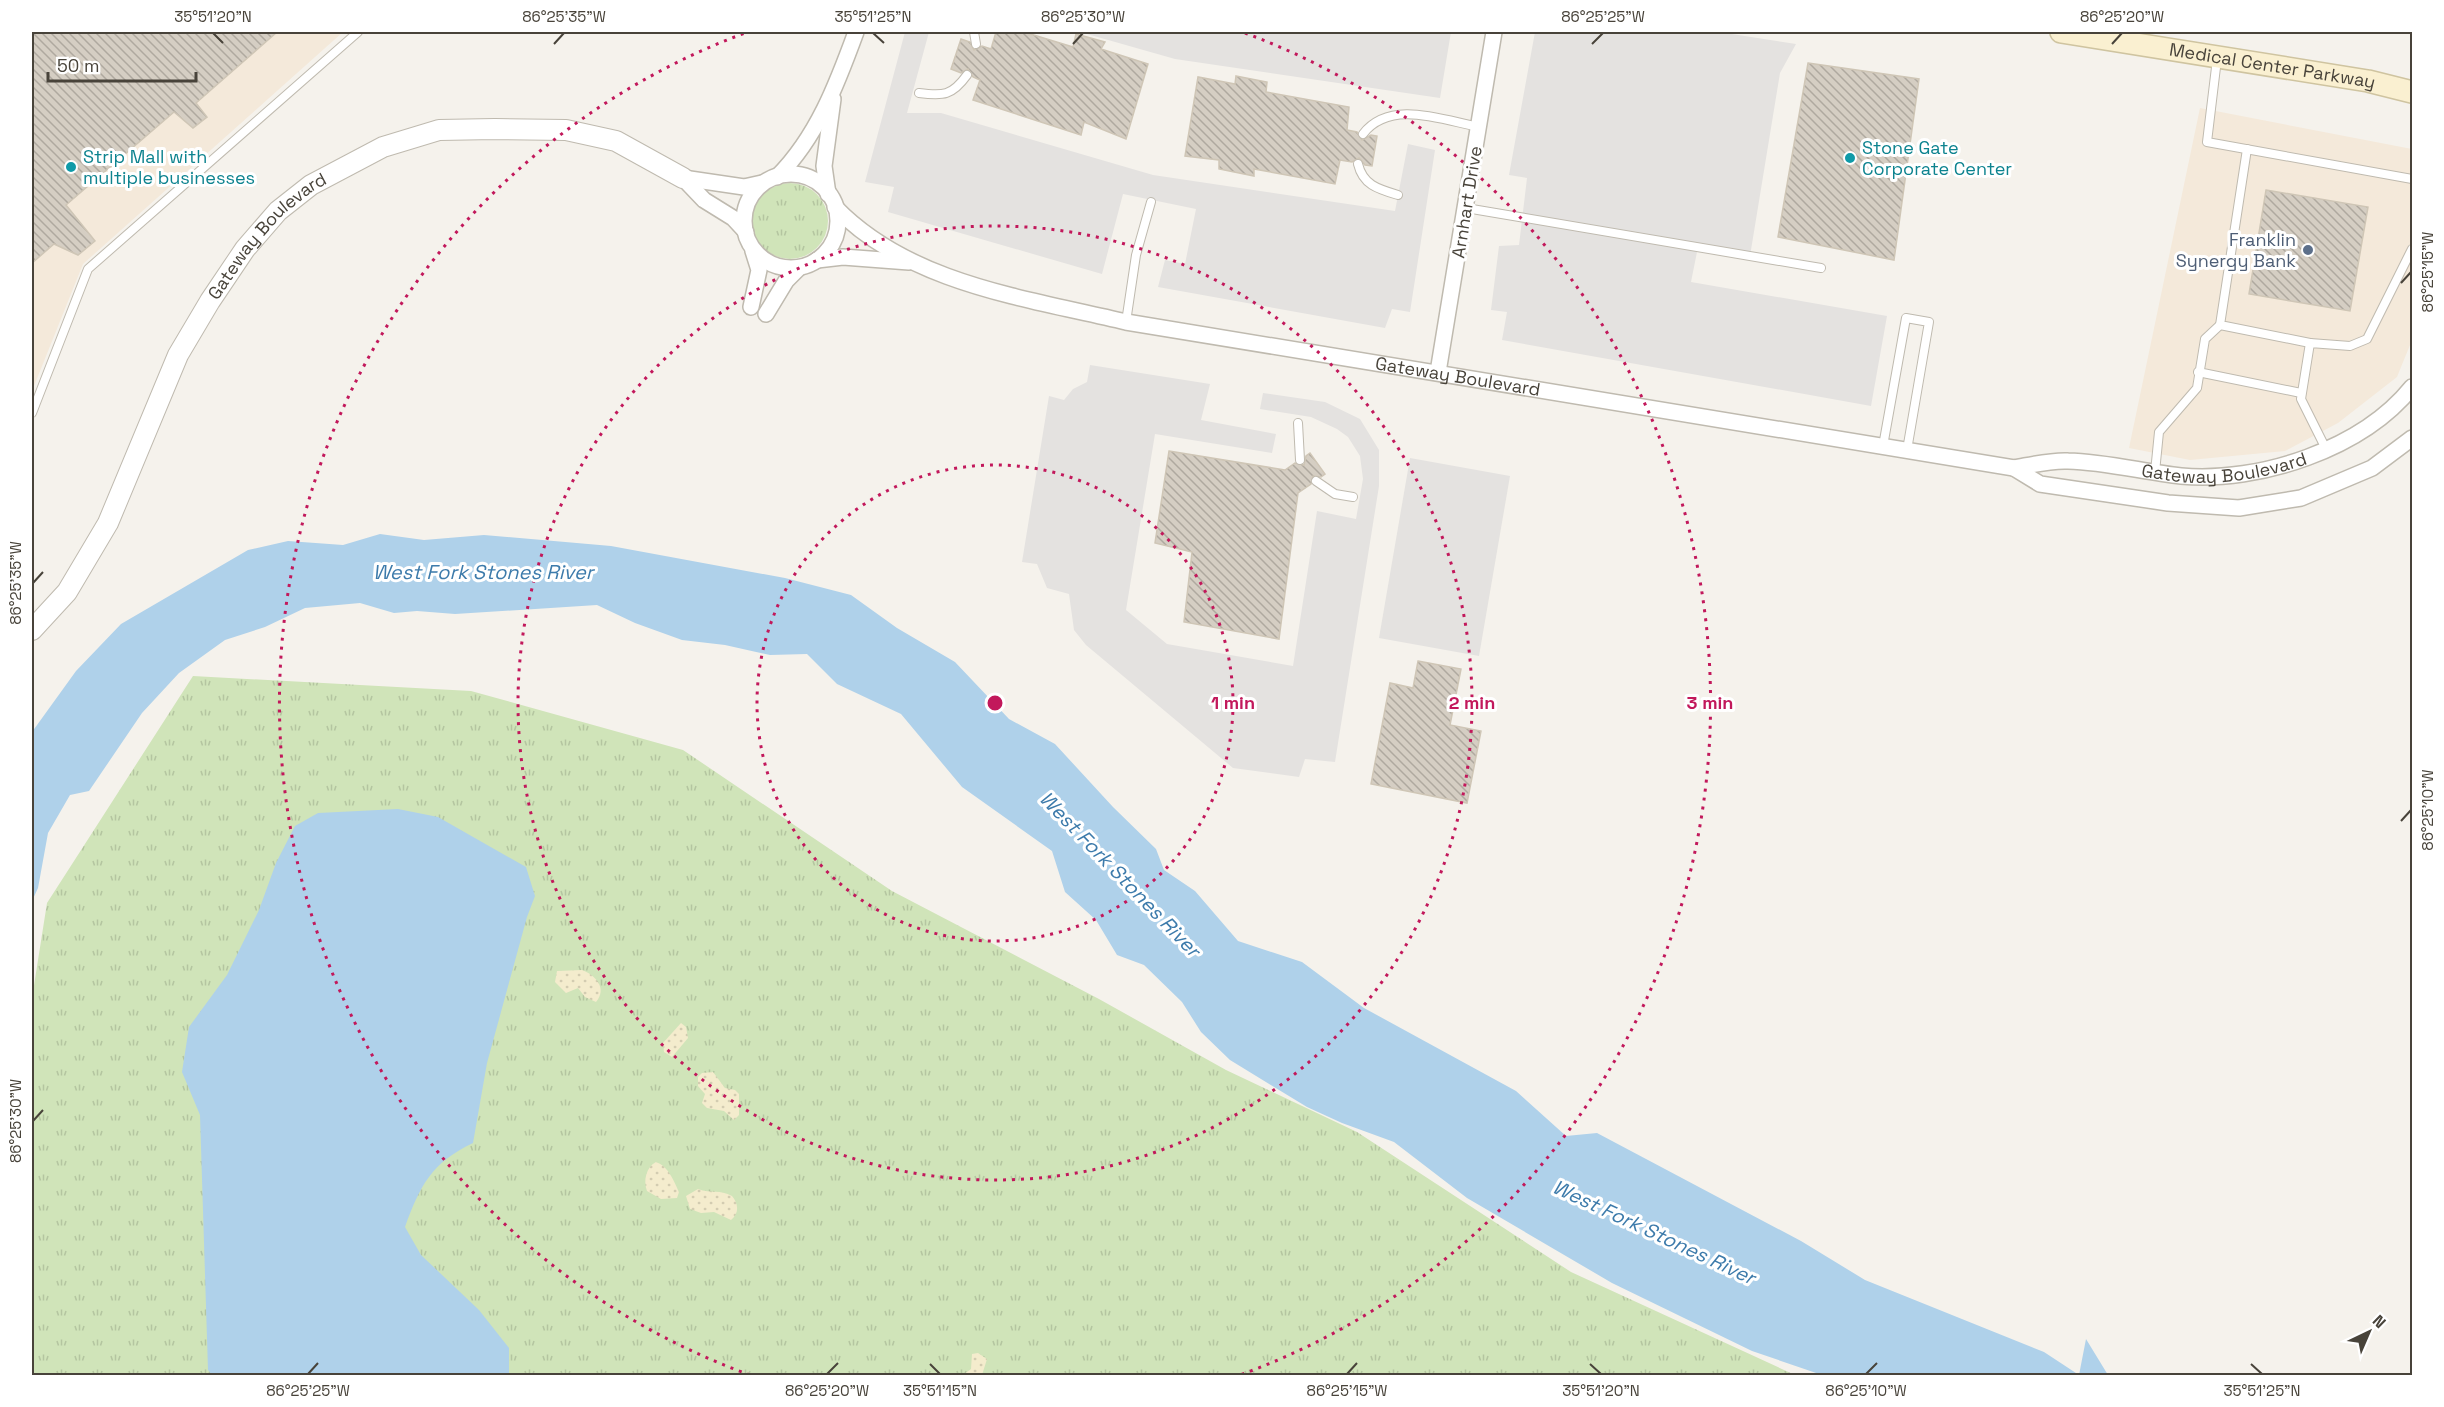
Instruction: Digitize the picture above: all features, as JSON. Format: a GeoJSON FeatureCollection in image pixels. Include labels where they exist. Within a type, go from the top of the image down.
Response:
{"type":"FeatureCollection","features":[{"type":"Feature","properties":{"kind":"main road","name":"Medical Center Parkway"},"geometry":{"type":"LineString","coordinates":[[2061,32],[2368,81],[2412,92]]}},
{"type":"Feature","properties":{"kind":"street"},"geometry":{"type":"LineString","coordinates":[[751,307],[759,270],[744,224],[748,200],[795,159],[833,96],[856,32]]}},
{"type":"Feature","properties":{"kind":"street","name":"Arnhart Drive"},"geometry":{"type":"LineString","coordinates":[[1438,372],[1494,32]]}},
{"type":"Feature","properties":{"kind":"street"},"geometry":{"type":"LineString","coordinates":[[817,261],[828,251],[838,225],[824,166],[833,96]]}},
{"type":"Feature","properties":{"kind":"street","name":"Gateway Boulevard"},"geometry":{"type":"LineString","coordinates":[[32,630],[67,592],[108,523],[178,355],[210,301],[245,249],[278,211],[311,185],[382,147],[439,130],[566,130],[616,141],[683,178]]}},
{"type":"Feature","properties":{"kind":"street"},"geometry":{"type":"LineString","coordinates":[[683,178],[744,187],[784,174],[807,175],[862,231],[909,262]]}},
{"type":"Feature","properties":{"kind":"street"},"geometry":{"type":"LineString","coordinates":[[683,178],[704,200],[733,219],[746,232]]}},
{"type":"Feature","properties":{"kind":"street"},"geometry":{"type":"LineString","coordinates":[[752,248],[773,265],[799,268]]}},
{"type":"Feature","properties":{"kind":"street"},"geometry":{"type":"LineString","coordinates":[[766,314],[780,289],[799,268],[817,261],[843,257],[909,262]]}},
{"type":"Feature","properties":{"kind":"street","name":"Gateway Boulevard"},"geometry":{"type":"LineString","coordinates":[[909,262],[983,288],[1126,322],[2014,468],[2066,460],[2184,476],[2242,474],[2295,462],[2358,435],[2404,398],[2412,387]]}},
{"type":"Feature","properties":{"kind":"street","name":"Gateway Boulevard"},"geometry":{"type":"LineString","coordinates":[[2014,468],[2040,484],[2168,503],[2240,508],[2301,498],[2372,468],[2412,438]]}},
{"type":"Feature","properties":{"kind":"lane"},"geometry":{"type":"LineString","coordinates":[[32,413],[88,269],[358,32]]}},
{"type":"Feature","properties":{"kind":"lane"},"geometry":{"type":"LineString","coordinates":[[974,32],[976,44]]}},
{"type":"Feature","properties":{"kind":"lane"},"geometry":{"type":"LineString","coordinates":[[2218,57],[2207,142],[2412,179]]}},
{"type":"Feature","properties":{"kind":"lane"},"geometry":{"type":"LineString","coordinates":[[919,93],[941,96],[957,87],[967,75]]}},
{"type":"Feature","properties":{"kind":"lane"},"geometry":{"type":"LineString","coordinates":[[1363,134],[1372,122],[1389,115],[1413,115],[1479,127]]}},
{"type":"Feature","properties":{"kind":"lane"},"geometry":{"type":"LineString","coordinates":[[2155,472],[2159,432],[2197,388],[2205,339],[2220,325],[2247,149]]}},
{"type":"Feature","properties":{"kind":"lane"},"geometry":{"type":"LineString","coordinates":[[1358,164],[1361,177],[1374,188],[1398,195]]}},
{"type":"Feature","properties":{"kind":"lane"},"geometry":{"type":"LineString","coordinates":[[1126,322],[1136,255],[1151,202]]}},
{"type":"Feature","properties":{"kind":"lane"},"geometry":{"type":"LineString","coordinates":[[1466,208],[1821,268]]}},
{"type":"Feature","properties":{"kind":"lane"},"geometry":{"type":"LineString","coordinates":[[2220,325],[2310,343],[2350,346],[2367,339],[2412,249]]}},
{"type":"Feature","properties":{"kind":"lane"},"geometry":{"type":"LineString","coordinates":[[1883,446],[1906,318],[1918,320],[1929,322],[1907,450]]}},
{"type":"Feature","properties":{"kind":"lane"},"geometry":{"type":"LineString","coordinates":[[2310,343],[2301,399],[2326,449]]}},
{"type":"Feature","properties":{"kind":"lane"},"geometry":{"type":"LineString","coordinates":[[2198,372],[2301,393]]}},
{"type":"Feature","properties":{"kind":"lane"},"geometry":{"type":"LineString","coordinates":[[1298,423],[1300,460]]}},
{"type":"Feature","properties":{"kind":"lane"},"geometry":{"type":"LineString","coordinates":[[1316,481],[1335,494],[1353,497]]}},
{"type":"Feature","properties":{"kind":"shaded area"},"geometry":{"type":"Polygon","coordinates":[[[32,32],[343,32],[83,264],[32,391],[32,32]]]}},
{"type":"Feature","properties":{"kind":"shaded area"},"geometry":{"type":"Polygon","coordinates":[[[905,32],[929,32],[907,113],[941,113],[1153,175],[1395,211],[1408,144],[1435,150],[1410,312],[1392,309],[1385,328],[1158,287],[1165,260],[1185,264],[1196,209],[1123,194],[1102,274],[888,212],[894,187],[865,182],[905,32]]]}},
{"type":"Feature","properties":{"kind":"shaded area"},"geometry":{"type":"Polygon","coordinates":[[[1080,32],[1451,32],[1440,98],[1175,59],[1080,32]]]}},
{"type":"Feature","properties":{"kind":"shaded area"},"geometry":{"type":"Polygon","coordinates":[[[1535,32],[1719,32],[1796,44],[1780,73],[1750,256],[1698,247],[1691,282],[1887,316],[1871,406],[1502,340],[1507,312],[1491,310],[1499,246],[1519,245],[1527,178],[1509,175],[1535,32]]]}},
{"type":"Feature","properties":{"kind":"shaded area"},"geometry":{"type":"Polygon","coordinates":[[[2200,108],[2412,149],[2412,340],[2397,377],[2338,423],[2285,451],[2190,460],[2129,448],[2200,108]]]}},
{"type":"Feature","properties":{"kind":"shaded area"},"geometry":{"type":"Polygon","coordinates":[[[1090,365],[1210,384],[1201,420],[1276,434],[1272,453],[1155,434],[1126,610],[1167,644],[1293,666],[1317,511],[1356,519],[1363,479],[1360,456],[1348,437],[1337,429],[1311,417],[1260,409],[1263,393],[1325,402],[1360,419],[1379,450],[1379,486],[1335,762],[1305,759],[1299,777],[1233,768],[1086,645],[1074,630],[1069,594],[1047,588],[1037,564],[1022,562],[1049,396],[1064,400],[1073,389],[1087,382],[1090,365]]]}},
{"type":"Feature","properties":{"kind":"shaded area"},"geometry":{"type":"Polygon","coordinates":[[[1410,458],[1510,476],[1479,656],[1379,638],[1410,458]]]}},
{"type":"Feature","properties":{"kind":"green space"},"geometry":{"type":"Polygon","coordinates":[[[790,183],[804,186],[817,194],[825,207],[828,221],[825,235],[817,248],[804,256],[790,259],[776,256],[763,248],[755,235],[752,221],[755,207],[763,194],[776,186],[790,183]]]}},
{"type":"Feature","properties":{"kind":"green space"},"geometry":{"type":"Polygon","coordinates":[[[193,676],[471,691],[683,750],[892,891],[1099,999],[1226,1070],[1357,1132],[1571,1272],[1795,1375],[32,1376],[32,998],[47,903],[193,676]]]}},
{"type":"Feature","properties":{"kind":"sand"},"geometry":{"type":"Polygon","coordinates":[[[582,970],[591,975],[600,987],[601,992],[596,1002],[585,997],[578,988],[566,993],[555,982],[557,971],[582,970]]]}},
{"type":"Feature","properties":{"kind":"sand"},"geometry":{"type":"Polygon","coordinates":[[[681,1023],[686,1027],[688,1038],[672,1057],[664,1052],[663,1043],[681,1023]]]}},
{"type":"Feature","properties":{"kind":"sand"},"geometry":{"type":"Polygon","coordinates":[[[713,1072],[725,1088],[735,1090],[739,1094],[739,1115],[734,1120],[724,1111],[707,1108],[702,1103],[705,1094],[698,1086],[698,1077],[702,1073],[713,1072]]]}},
{"type":"Feature","properties":{"kind":"sand"},"geometry":{"type":"Polygon","coordinates":[[[656,1162],[667,1170],[673,1179],[679,1192],[677,1198],[661,1199],[647,1191],[646,1175],[656,1162]]]}},
{"type":"Feature","properties":{"kind":"sand"},"geometry":{"type":"Polygon","coordinates":[[[698,1189],[732,1196],[737,1208],[734,1217],[731,1220],[714,1212],[701,1213],[690,1209],[686,1196],[698,1189]]]}},
{"type":"Feature","properties":{"kind":"sand"},"geometry":{"type":"Polygon","coordinates":[[[978,1353],[987,1359],[982,1375],[963,1375],[971,1369],[972,1354],[978,1353]]]}},
{"type":"Feature","properties":{"kind":"water","name":"West Fork Stones River"},"geometry":{"type":"Polygon","coordinates":[[[380,534],[424,540],[484,535],[611,546],[785,578],[851,595],[897,628],[955,662],[1009,719],[1055,744],[1113,807],[1156,849],[1164,870],[1195,891],[1238,941],[1302,962],[1364,1008],[1516,1091],[1566,1136],[1597,1133],[1801,1241],[1865,1280],[2044,1352],[2079,1375],[1822,1375],[1752,1351],[1612,1283],[1467,1198],[1394,1142],[1307,1107],[1230,1060],[1201,1032],[1182,1002],[1144,965],[1117,955],[1096,920],[1065,892],[1052,851],[962,787],[901,714],[837,684],[807,654],[770,655],[725,645],[682,640],[635,623],[597,605],[455,614],[417,611],[394,613],[360,603],[305,608],[265,627],[225,640],[179,673],[142,713],[89,791],[70,795],[48,833],[38,888],[32,901],[32,732],[76,671],[121,624],[248,550],[288,541],[343,545],[380,534]]]}},
{"type":"Feature","properties":{"kind":"water"},"geometry":{"type":"Polygon","coordinates":[[[398,809],[438,817],[526,867],[535,896],[527,917],[487,1063],[473,1143],[447,1159],[429,1177],[416,1199],[405,1227],[421,1255],[479,1310],[509,1348],[509,1375],[212,1375],[208,1370],[200,1115],[182,1072],[189,1027],[227,975],[259,910],[276,863],[295,826],[318,813],[398,809]]]}},
{"type":"Feature","properties":{"kind":"water"},"geometry":{"type":"Polygon","coordinates":[[[2086,1339],[2108,1375],[2079,1375],[2086,1339]]]}},
{"type":"Feature","properties":{"kind":"building","name":"Strip Mall with multiple businesses"},"geometry":{"type":"Polygon","coordinates":[[[32,32],[277,32],[196,103],[207,117],[193,128],[174,112],[66,205],[95,241],[78,255],[54,244],[32,263],[32,32]]]}},
{"type":"Feature","properties":{"kind":"building"},"geometry":{"type":"Polygon","coordinates":[[[996,32],[1024,32],[1073,47],[1076,34],[1105,42],[1101,49],[1148,64],[1126,139],[1084,122],[1081,135],[973,100],[980,80],[973,77],[968,69],[961,73],[951,69],[961,39],[970,42],[974,50],[982,46],[991,49],[996,32]]]}},
{"type":"Feature","properties":{"kind":"building","name":"Stone Gate Corporate Center"},"geometry":{"type":"Polygon","coordinates":[[[1808,63],[1919,79],[1894,260],[1778,237],[1808,63]]]}},
{"type":"Feature","properties":{"kind":"building"},"geometry":{"type":"Polygon","coordinates":[[[1236,76],[1267,82],[1266,92],[1349,107],[1347,130],[1357,132],[1362,140],[1371,135],[1377,136],[1372,166],[1365,165],[1359,158],[1352,162],[1340,160],[1335,184],[1254,169],[1254,176],[1219,169],[1219,160],[1185,156],[1198,77],[1235,84],[1236,76]]]}},
{"type":"Feature","properties":{"kind":"building","name":"Franklin Synergy Bank"},"geometry":{"type":"Polygon","coordinates":[[[2266,190],[2368,207],[2350,311],[2249,294],[2266,190]]]}},
{"type":"Feature","properties":{"kind":"building"},"geometry":{"type":"Polygon","coordinates":[[[1169,451],[1285,470],[1295,463],[1304,465],[1306,456],[1310,453],[1325,474],[1321,477],[1313,476],[1311,484],[1298,493],[1279,639],[1184,622],[1192,552],[1155,543],[1169,451]]]}},
{"type":"Feature","properties":{"kind":"building"},"geometry":{"type":"Polygon","coordinates":[[[1418,661],[1461,669],[1450,725],[1481,731],[1467,803],[1371,784],[1390,683],[1413,688],[1418,661]]]}},
{"type":"Feature","properties":{"kind":"place","name":"Stone Gate Corporate Center"},"geometry":{"type":"Point","coordinates":[1850,158]}},
{"type":"Feature","properties":{"kind":"place","name":"Strip Mall with multiple businesses"},"geometry":{"type":"Point","coordinates":[71,167]}},
{"type":"Feature","properties":{"kind":"place","name":"Franklin Synergy Bank"},"geometry":{"type":"Point","coordinates":[2308,250]}}]}
